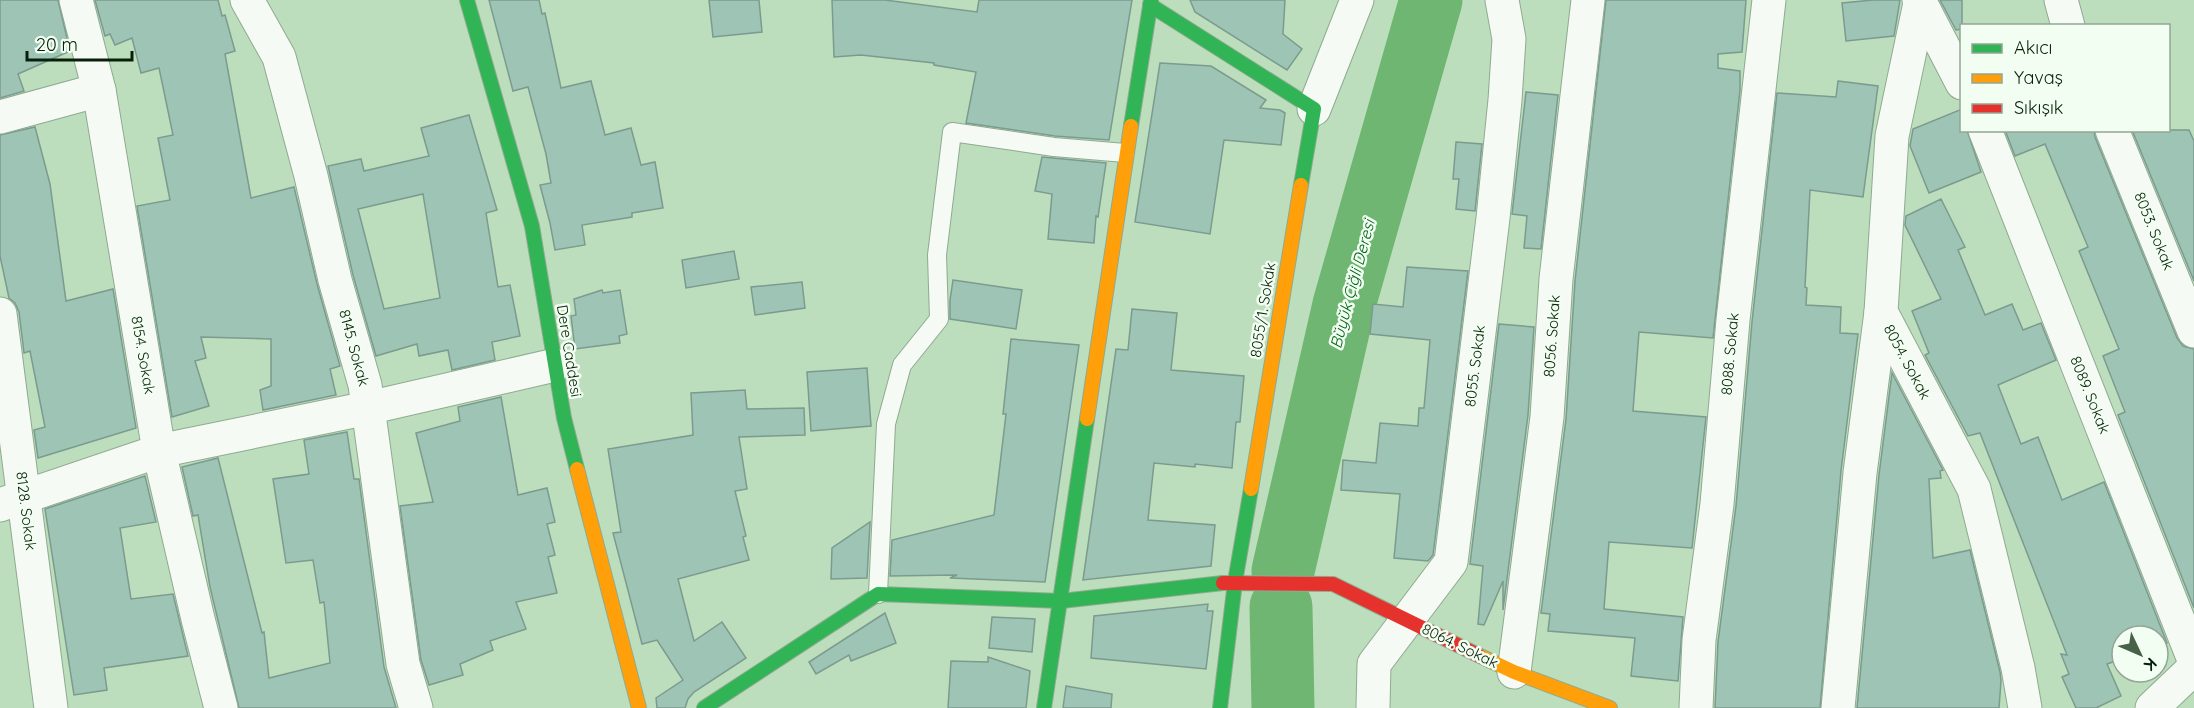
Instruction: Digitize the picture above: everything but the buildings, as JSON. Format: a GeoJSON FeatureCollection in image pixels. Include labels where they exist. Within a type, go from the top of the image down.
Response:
{"type":"FeatureCollection","features":[{"type":"Feature","properties":{"kind":"street","name":"8154. Sokak"},"geometry":{"type":"LineString","coordinates":[[76,0],[99,90],[159,451],[221,708]]}},
{"type":"Feature","properties":{"kind":"street","name":"8145. Sokak"},"geometry":{"type":"LineString","coordinates":[[247,0],[279,57],[311,176],[335,280],[365,385],[403,664],[416,708]]}},
{"type":"Feature","properties":{"kind":"street","name":"Dere Caddesi"},"geometry":{"type":"LineString","coordinates":[[467,0],[532,226],[564,418],[639,708]]}},
{"type":"Feature","properties":{"kind":"street"},"geometry":{"type":"LineString","coordinates":[[1044,708],[1125,153],[1151,3],[1314,109],[1357,0]]}},
{"type":"Feature","properties":{"kind":"street","name":"8055. Sokak"},"geometry":{"type":"LineString","coordinates":[[1373,708],[1374,664],[1451,562],[1505,100],[1509,39],[1502,0]]}},
{"type":"Feature","properties":{"kind":"street","name":"8056. Sokak"},"geometry":{"type":"LineString","coordinates":[[1514,672],[1547,417],[1556,279],[1588,0]]}},
{"type":"Feature","properties":{"kind":"street","name":"8088. Sokak"},"geometry":{"type":"LineString","coordinates":[[1695,708],[1699,640],[1717,504],[1733,320],[1768,0]]}},
{"type":"Feature","properties":{"kind":"street"},"geometry":{"type":"LineString","coordinates":[[2061,0],[2067,24]]}},
{"type":"Feature","properties":{"kind":"street"},"geometry":{"type":"LineString","coordinates":[[1919,2],[1960,79]]}},
{"type":"Feature","properties":{"kind":"street","name":"8054. Sokak"},"geometry":{"type":"LineString","coordinates":[[1919,2],[1892,136],[1881,312],[1974,489],[2019,668],[2025,708]]}},
{"type":"Feature","properties":{"kind":"street"},"geometry":{"type":"LineString","coordinates":[[0,117],[99,90]]}},
{"type":"Feature","properties":{"kind":"street","name":"8055/1. Sokak"},"geometry":{"type":"LineString","coordinates":[[1220,708],[1314,109]]}},
{"type":"Feature","properties":{"kind":"street","name":"8089. Sokak"},"geometry":{"type":"LineString","coordinates":[[1986,132],[2066,338],[2133,500],[2194,660]]}},
{"type":"Feature","properties":{"kind":"street","name":"8053. Sokak"},"geometry":{"type":"LineString","coordinates":[[2113,132],[2194,332]]}},
{"type":"Feature","properties":{"kind":"street"},"geometry":{"type":"LineString","coordinates":[[1838,708],[1860,473],[1881,312]]}},
{"type":"Feature","properties":{"kind":"street","name":"8128. Sokak"},"geometry":{"type":"LineString","coordinates":[[0,314],[12,501],[51,708]]}},
{"type":"Feature","properties":{"kind":"street"},"geometry":{"type":"LineString","coordinates":[[12,501],[159,451],[368,408],[555,365]]}},
{"type":"Feature","properties":{"kind":"street","name":"8064. Sokak"},"geometry":{"type":"LineString","coordinates":[[878,594],[1061,601],[1241,582],[1333,584],[1514,672],[1610,708]]}},
{"type":"Feature","properties":{"kind":"street"},"geometry":{"type":"LineString","coordinates":[[704,708],[878,594]]}},
{"type":"Feature","properties":{"kind":"street"},"geometry":{"type":"LineString","coordinates":[[2152,708],[2194,668]]}},
{"type":"Feature","properties":{"kind":"lane"},"geometry":{"type":"LineString","coordinates":[[878,594],[886,424],[902,365],[939,319],[938,255],[952,132],[1054,147],[1125,153]]}},
{"type":"Feature","properties":{"kind":"waterway","name":"Büyük Çiğli Deresi"},"geometry":{"type":"LineString","coordinates":[[1283,571],[1344,305],[1431,0]]}},
{"type":"Feature","properties":{"kind":"waterway","name":"Büyük Çiğli Deresi"},"geometry":{"type":"LineString","coordinates":[[1281,607],[1283,708]]}},
{"type":"Feature","properties":{"kind":"traffic: fast"},"geometry":{"type":"LineString","coordinates":[[467,0],[532,226],[564,418],[577,469]]}},
{"type":"Feature","properties":{"kind":"traffic: fast"},"geometry":{"type":"LineString","coordinates":[[1131,126],[1151,0]]}},
{"type":"Feature","properties":{"kind":"traffic: fast"},"geometry":{"type":"LineString","coordinates":[[1150,5],[1314,109],[1301,185]]}},
{"type":"Feature","properties":{"kind":"traffic: fast"},"geometry":{"type":"LineString","coordinates":[[1044,708],[1087,419]]}},
{"type":"Feature","properties":{"kind":"traffic: fast"},"geometry":{"type":"LineString","coordinates":[[1220,708],[1235,582],[1251,489]]}},
{"type":"Feature","properties":{"kind":"traffic: fast"},"geometry":{"type":"LineString","coordinates":[[704,708],[878,594],[1061,601],[1223,583]]}},
{"type":"Feature","properties":{"kind":"traffic: slow"},"geometry":{"type":"LineString","coordinates":[[1087,419],[1131,126]]}},
{"type":"Feature","properties":{"kind":"traffic: slow"},"geometry":{"type":"LineString","coordinates":[[1251,489],[1301,185]]}},
{"type":"Feature","properties":{"kind":"traffic: slow"},"geometry":{"type":"LineString","coordinates":[[577,469],[639,708]]}},
{"type":"Feature","properties":{"kind":"traffic: slow"},"geometry":{"type":"LineString","coordinates":[[1478,655],[1514,672],[1610,708]]}},
{"type":"Feature","properties":{"kind":"traffic: jam"},"geometry":{"type":"LineString","coordinates":[[1223,583],[1333,584],[1478,655]]}}]}
